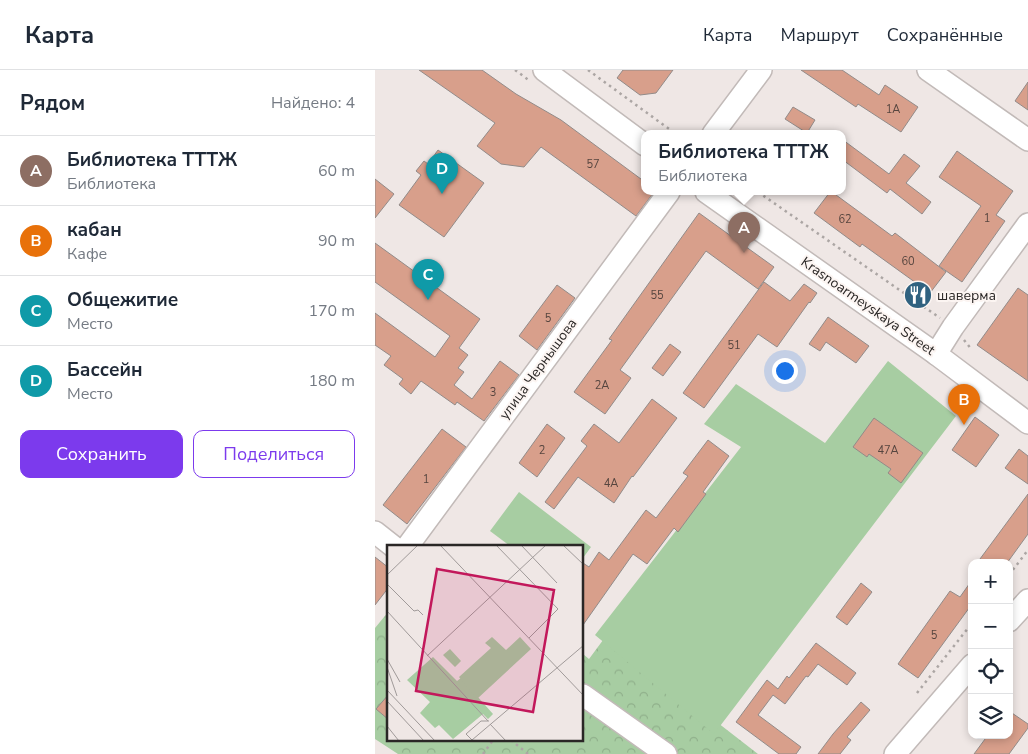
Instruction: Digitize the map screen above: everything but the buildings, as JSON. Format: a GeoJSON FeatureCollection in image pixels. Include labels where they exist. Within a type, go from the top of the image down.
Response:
{"type":"FeatureCollection","features":[{"type":"Feature","properties":{"kind":"street"},"geometry":{"type":"LineString","coordinates":[[544,70],[641,142]]}},
{"type":"Feature","properties":{"kind":"street"},"geometry":{"type":"LineString","coordinates":[[716,130],[761,70]]}},
{"type":"Feature","properties":{"kind":"street"},"geometry":{"type":"LineString","coordinates":[[928,70],[1028,140]]}},
{"type":"Feature","properties":{"kind":"street","name":"улица Чернышова"},"geometry":{"type":"LineString","coordinates":[[408,545],[667,195]]}},
{"type":"Feature","properties":{"kind":"street","name":"Krasnoarmeyskaya Street"},"geometry":{"type":"LineString","coordinates":[[711,195],[936,354],[1028,423]]}},
{"type":"Feature","properties":{"kind":"street"},"geometry":{"type":"LineString","coordinates":[[936,354],[953,327],[1028,224]]}},
{"type":"Feature","properties":{"kind":"street"},"geometry":{"type":"LineString","coordinates":[[375,532],[392,545]]}},
{"type":"Feature","properties":{"kind":"street"},"geometry":{"type":"LineString","coordinates":[[1013,617],[1028,600]]}},
{"type":"Feature","properties":{"kind":"street"},"geometry":{"type":"LineString","coordinates":[[895,754],[968,670]]}},
{"type":"Feature","properties":{"kind":"street"},"geometry":{"type":"LineString","coordinates":[[584,696],[666,754]]}},
{"type":"Feature","properties":{"kind":"path"},"geometry":{"type":"LineString","coordinates":[[588,70],[670,130]]}},
{"type":"Feature","properties":{"kind":"path"},"geometry":{"type":"LineString","coordinates":[[762,195],[953,327],[972,350]]}},
{"type":"Feature","properties":{"kind":"path"},"geometry":{"type":"LineString","coordinates":[[1013,569],[1028,550]]}},
{"type":"Feature","properties":{"kind":"path"},"geometry":{"type":"LineString","coordinates":[[917,693],[968,628]]}},
{"type":"Feature","properties":{"kind":"path"},"geometry":{"type":"LineString","coordinates":[[483,754],[492,742]]}},
{"type":"Feature","properties":{"kind":"path"},"geometry":{"type":"LineString","coordinates":[[514,742],[529,754]]}},
{"type":"Feature","properties":{"kind":"green space"},"geometry":{"type":"Polygon","coordinates":[[[888,361],[956,416],[714,734],[595,635],[741,447],[704,424],[736,384],[825,443],[888,361]]]}},
{"type":"Feature","properties":{"kind":"green space"},"geometry":{"type":"Polygon","coordinates":[[[519,492],[591,547],[584,557],[584,545],[509,545],[490,531],[519,492]]]}},
{"type":"Feature","properties":{"kind":"green space"},"geometry":{"type":"Polygon","coordinates":[[[387,613],[387,742],[584,742],[584,655],[589,659],[606,636],[758,754],[398,754],[375,739],[375,628],[387,613]]]}},
{"type":"Feature","properties":{"kind":"place","name":"Бассейн"},"geometry":{"type":"Point","coordinates":[442,194]}},
{"type":"Feature","properties":{"kind":"place","name":"Библиотека ТТТЖ"},"geometry":{"type":"Point","coordinates":[744,253]}},
{"type":"Feature","properties":{"kind":"place","name":"шаверма"},"geometry":{"type":"Point","coordinates":[918,295]}},
{"type":"Feature","properties":{"kind":"place","name":"Общежитие"},"geometry":{"type":"Point","coordinates":[428,300]}},
{"type":"Feature","properties":{"kind":"place","name":"кабан"},"geometry":{"type":"Point","coordinates":[964,425]}}]}
